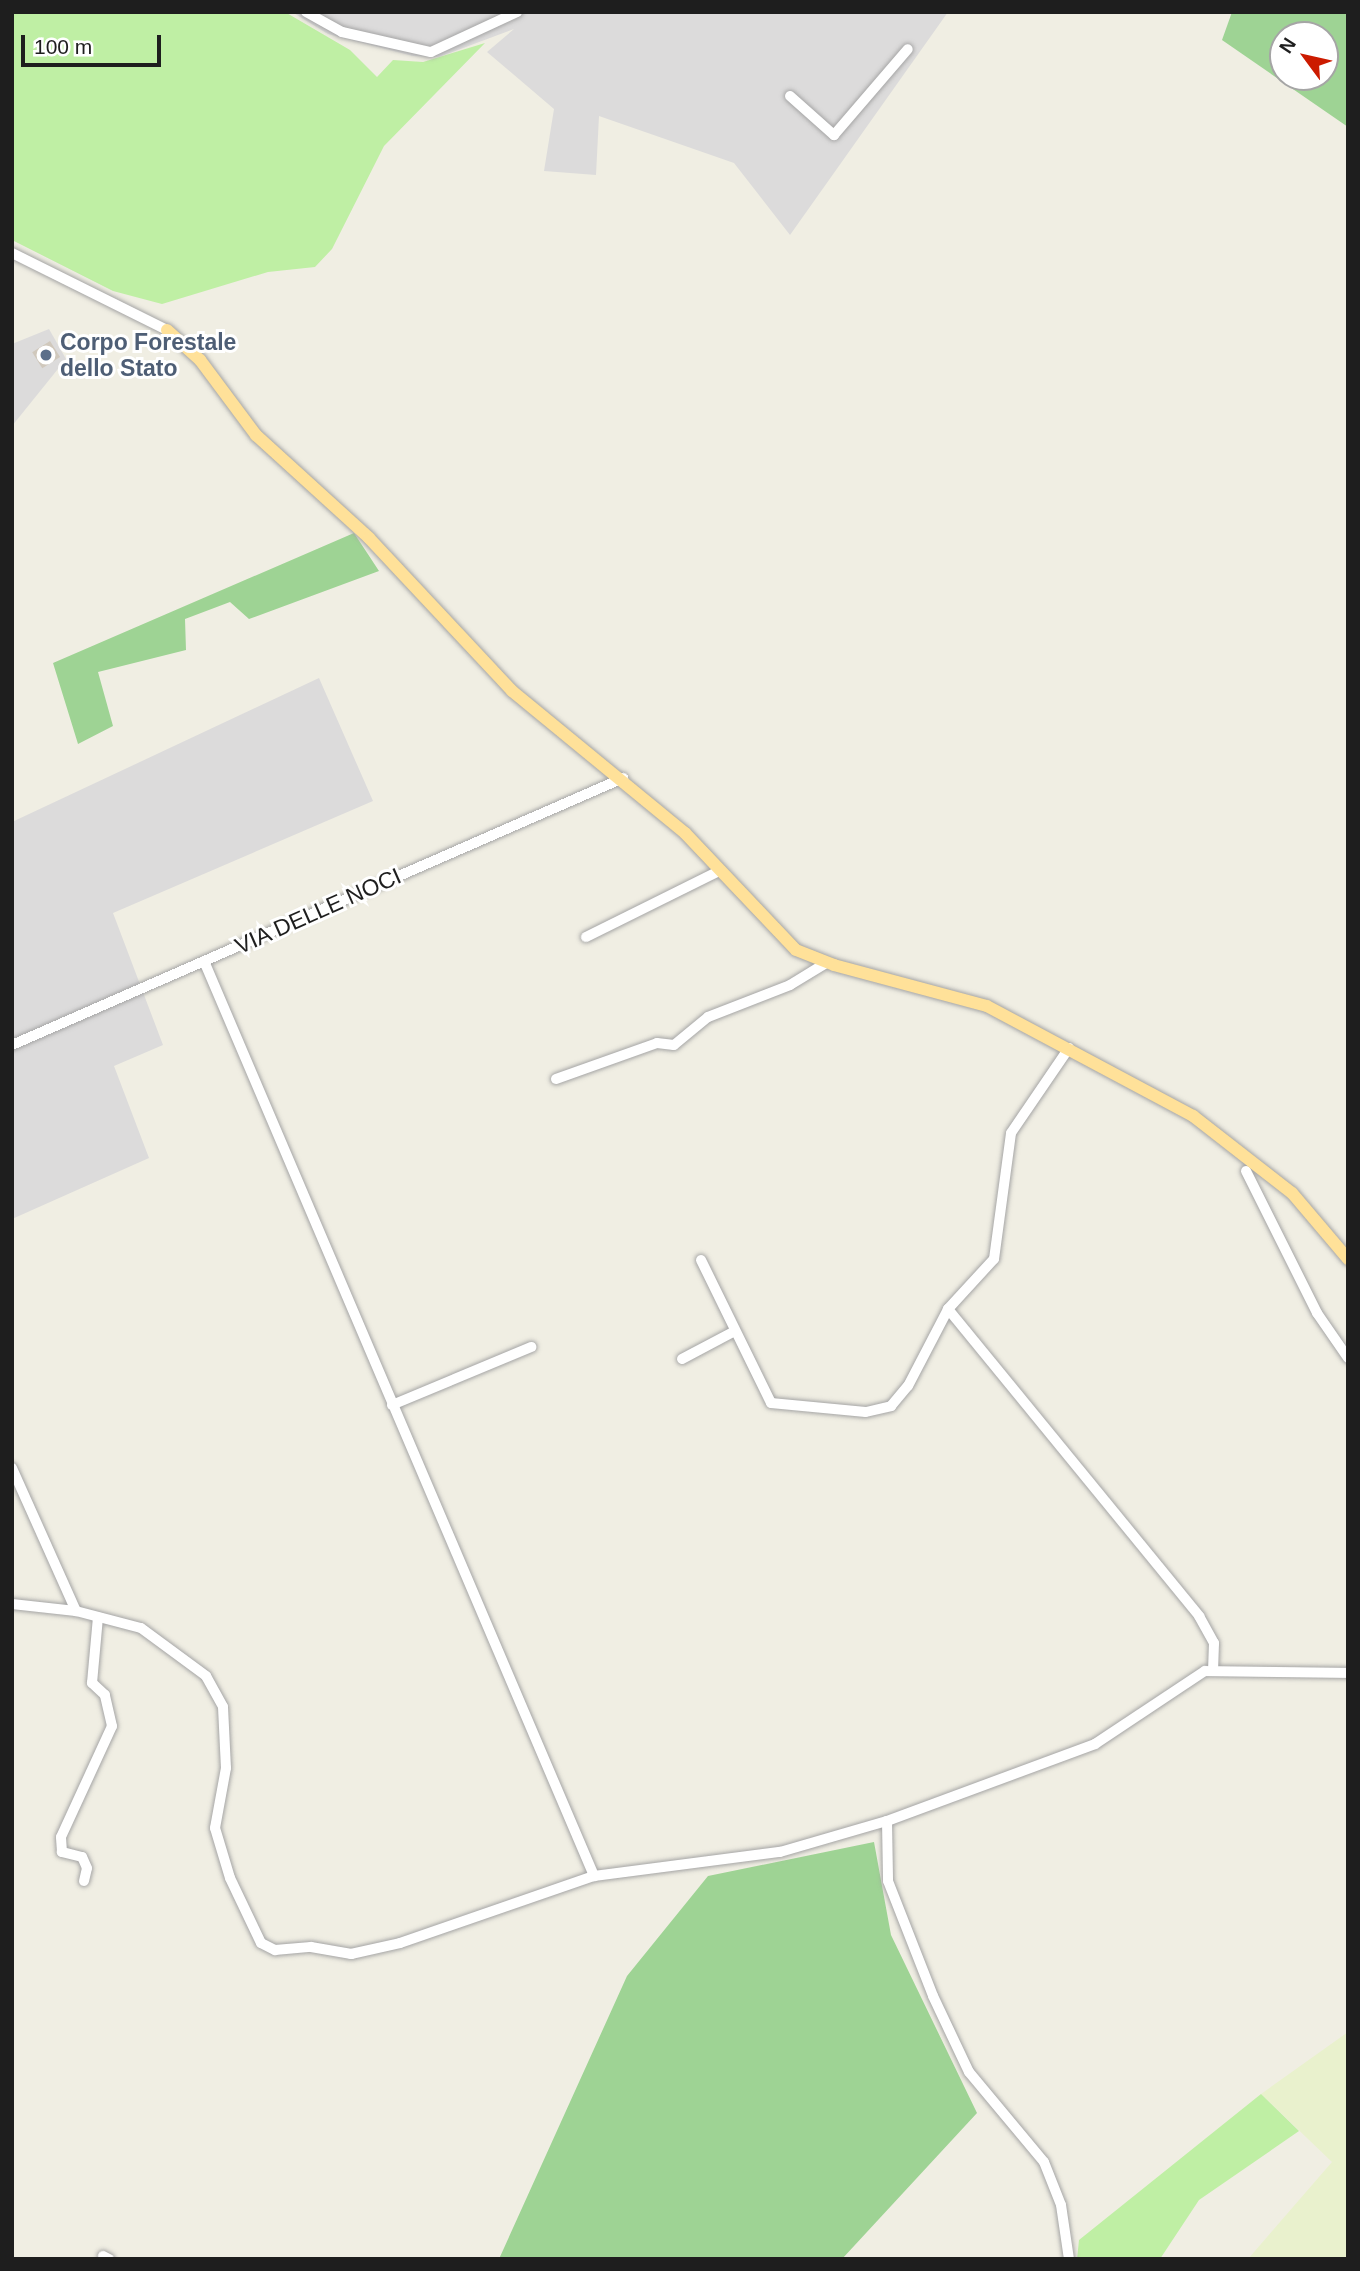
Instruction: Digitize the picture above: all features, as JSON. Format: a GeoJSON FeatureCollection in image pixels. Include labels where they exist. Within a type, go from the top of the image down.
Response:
{"type":"FeatureCollection","features":[{"type":"Feature","properties":{"kind":"main road"},"geometry":{"type":"LineString","coordinates":[[167,330],[200,360],[256,435],[369,538],[512,691],[623,778],[719,871],[777,935],[826,963],[961,996],[1069,1048],[1193,1116],[1266,1168],[1315,1216],[1348,1259]]}},
{"type":"Feature","properties":{"kind":"street"},"geometry":{"type":"LineString","coordinates":[[306,12],[342,32],[431,52],[517,12]]}},
{"type":"Feature","properties":{"kind":"street"},"geometry":{"type":"LineString","coordinates":[[790,96],[834,135],[908,49]]}},
{"type":"Feature","properties":{"kind":"street"},"geometry":{"type":"LineString","coordinates":[[12,253],[167,330]]}},
{"type":"Feature","properties":{"kind":"street","name":"VIA DELLE NOCI"},"geometry":{"type":"LineString","coordinates":[[12,1045],[623,778]]}},
{"type":"Feature","properties":{"kind":"street"},"geometry":{"type":"LineString","coordinates":[[586,937],[719,871]]}},
{"type":"Feature","properties":{"kind":"street"},"geometry":{"type":"LineString","coordinates":[[204,961],[594,1875]]}},
{"type":"Feature","properties":{"kind":"street"},"geometry":{"type":"LineString","coordinates":[[556,1079],[657,1043],[674,1045],[708,1017],[790,985],[826,963]]}},
{"type":"Feature","properties":{"kind":"street"},"geometry":{"type":"LineString","coordinates":[[701,1260],[733,1332],[771,1403],[779,1407],[877,1411],[891,1406],[908,1385],[948,1309],[994,1259],[1011,1133],[1069,1048]]}},
{"type":"Feature","properties":{"kind":"street"},"geometry":{"type":"LineString","coordinates":[[1254,1183],[1266,1168]]}},
{"type":"Feature","properties":{"kind":"street"},"geometry":{"type":"LineString","coordinates":[[1246,1171],[1317,1313],[1348,1358]]}},
{"type":"Feature","properties":{"kind":"street"},"geometry":{"type":"LineString","coordinates":[[948,1309],[1199,1616],[1214,1643],[1213,1670]]}},
{"type":"Feature","properties":{"kind":"street"},"geometry":{"type":"LineString","coordinates":[[682,1359],[733,1332]]}},
{"type":"Feature","properties":{"kind":"street"},"geometry":{"type":"LineString","coordinates":[[392,1405],[531,1347]]}},
{"type":"Feature","properties":{"kind":"street"},"geometry":{"type":"LineString","coordinates":[[12,1468],[76,1611]]}},
{"type":"Feature","properties":{"kind":"street"},"geometry":{"type":"LineString","coordinates":[[12,1604],[76,1611],[141,1628],[206,1676],[223,1707],[226,1768],[215,1828],[230,1878],[261,1944],[275,1950],[311,1947],[351,1954],[400,1943],[594,1875],[780,1852],[887,1821],[1095,1744],[1213,1670],[1348,1673]]}},
{"type":"Feature","properties":{"kind":"street"},"geometry":{"type":"LineString","coordinates":[[84,1881],[87,1868],[82,1857],[62,1852],[61,1837],[112,1726],[105,1695],[92,1684],[98,1617]]}},
{"type":"Feature","properties":{"kind":"street"},"geometry":{"type":"LineString","coordinates":[[887,1821],[888,1881],[933,1996],[969,2072],[1044,2162],[1062,2205],[1069,2259]]}},
{"type":"Feature","properties":{"kind":"shaded area"},"geometry":{"type":"Polygon","coordinates":[[[292,12],[948,12],[790,235],[734,163],[599,116],[596,175],[544,171],[554,109],[487,52],[514,29],[439,57],[413,56],[328,34],[292,12]]]}},
{"type":"Feature","properties":{"kind":"shaded area"},"geometry":{"type":"Polygon","coordinates":[[[49,329],[66,359],[12,426],[12,344],[49,329]]]}},
{"type":"Feature","properties":{"kind":"shaded area"},"geometry":{"type":"Polygon","coordinates":[[[319,678],[373,801],[113,913],[163,1045],[114,1066],[149,1158],[12,1219],[12,822],[319,678]]]}},
{"type":"Feature","properties":{"kind":"green space"},"geometry":{"type":"Polygon","coordinates":[[[12,12],[285,12],[350,50],[377,77],[393,60],[423,62],[485,43],[384,146],[332,249],[315,267],[268,272],[162,304],[113,291],[12,240],[12,12]]]}},
{"type":"Feature","properties":{"kind":"green space"},"geometry":{"type":"Polygon","coordinates":[[[1232,12],[1348,12],[1348,127],[1296,91],[1339,91],[1339,21],[1269,21],[1269,72],[1222,40],[1232,12]]]}},
{"type":"Feature","properties":{"kind":"green space"},"geometry":{"type":"Polygon","coordinates":[[[354,533],[379,571],[249,619],[230,602],[185,619],[186,650],[98,672],[113,726],[78,744],[53,663],[354,533]]]}},
{"type":"Feature","properties":{"kind":"green space"},"geometry":{"type":"Polygon","coordinates":[[[874,1842],[891,1935],[977,2113],[842,2259],[499,2259],[627,1976],[708,1876],[874,1842]]]}},
{"type":"Feature","properties":{"kind":"green space"},"geometry":{"type":"Polygon","coordinates":[[[1348,2032],[1348,2259],[1248,2259],[1332,2162],[1261,2094],[1348,2032]]]}},
{"type":"Feature","properties":{"kind":"green space"},"geometry":{"type":"Polygon","coordinates":[[[1261,2094],[1299,2131],[1199,2200],[1160,2259],[1077,2259],[1079,2240],[1261,2094]]]}},
{"type":"Feature","properties":{"kind":"building","name":"Corpo Forestale dello Stato"},"geometry":{"type":"Polygon","coordinates":[[[50,341],[60,357],[42,368],[32,352],[50,341]]]}},
{"type":"Feature","properties":{"kind":"place","name":"Corpo Forestale dello Stato"},"geometry":{"type":"Point","coordinates":[46,355]}}]}
